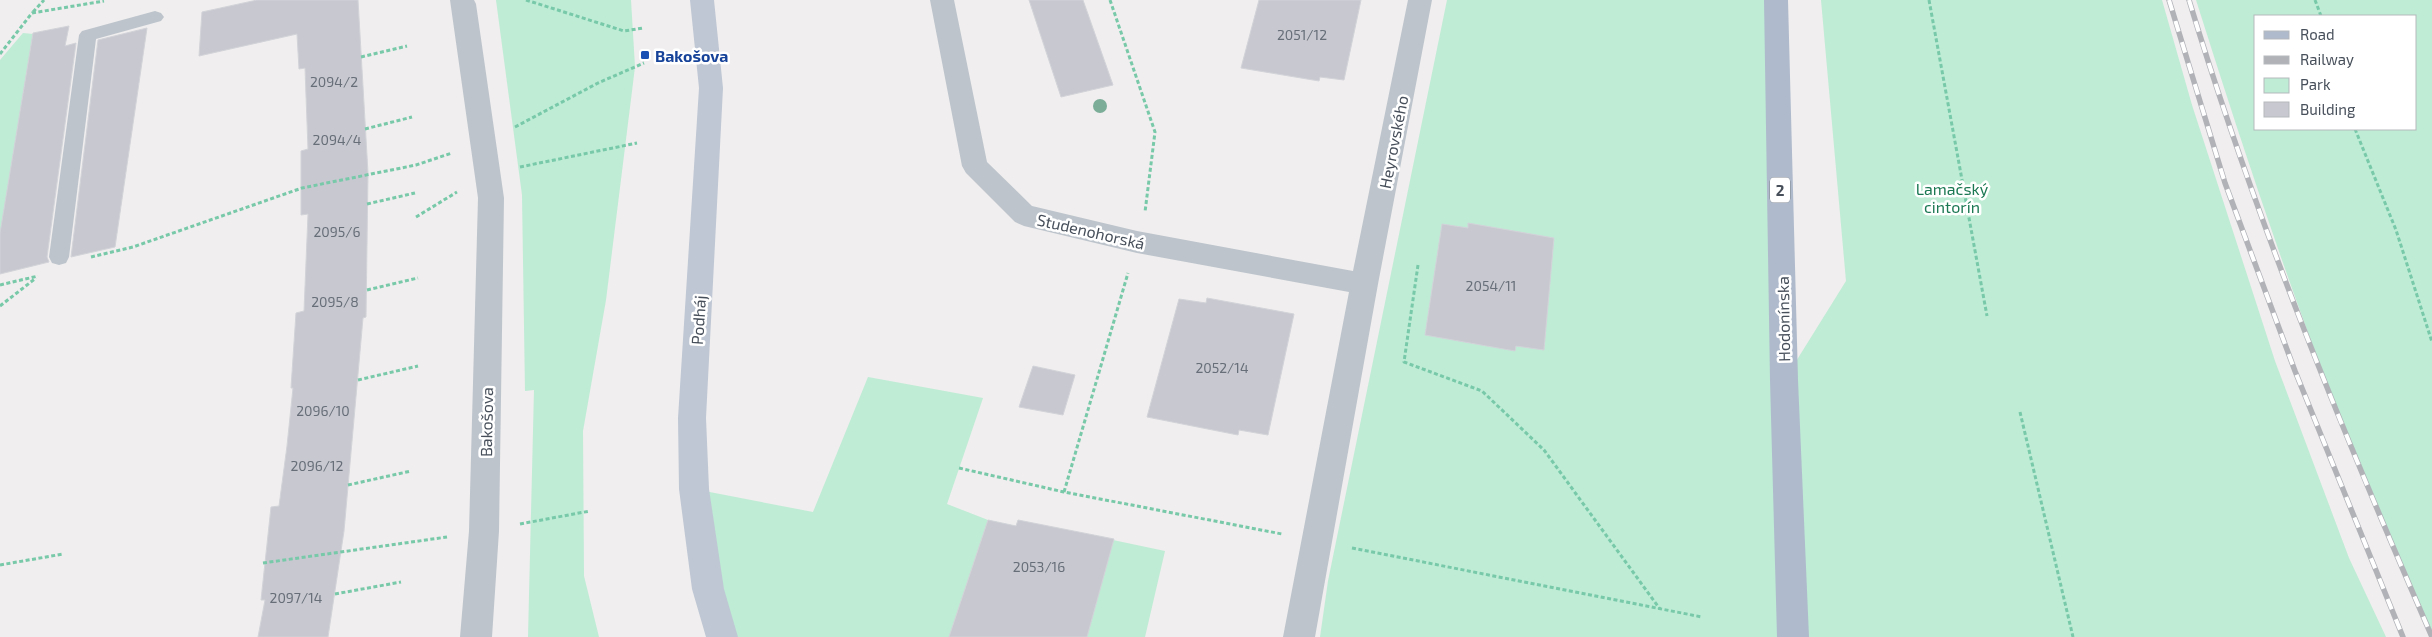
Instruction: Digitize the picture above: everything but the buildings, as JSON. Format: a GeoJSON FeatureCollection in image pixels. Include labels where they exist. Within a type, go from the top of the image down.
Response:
{"type":"FeatureCollection","features":[{"type":"Feature","properties":{"kind":"main road","name":"Hodonínska"},"geometry":{"type":"LineString","coordinates":[[1776,0],[1784,380],[1793,637]]}},
{"type":"Feature","properties":{"kind":"street","name":"Bakošova"},"geometry":{"type":"LineString","coordinates":[[462,0],[491,198],[484,531],[476,637]]}},
{"type":"Feature","properties":{"kind":"street","name":"Podháj"},"geometry":{"type":"LineString","coordinates":[[702,0],[711,88],[710,140],[692,418],[694,489],[708,589],[722,637]]}},
{"type":"Feature","properties":{"kind":"street","name":"Studenohorská"},"geometry":{"type":"LineString","coordinates":[[942,0],[975,166],[1024,216],[1137,242],[1364,284]]}},
{"type":"Feature","properties":{"kind":"street","name":"Heyrovského"},"geometry":{"type":"LineString","coordinates":[[1299,637],[1364,284],[1420,0]]}},
{"type":"Feature","properties":{"kind":"lane"},"geometry":{"type":"LineString","coordinates":[[59,257],[88,35],[155,17]]}},
{"type":"Feature","properties":{"kind":"path"},"geometry":{"type":"LineString","coordinates":[[0,54],[44,0]]}},
{"type":"Feature","properties":{"kind":"path"},"geometry":{"type":"LineString","coordinates":[[32,13],[107,0]]}},
{"type":"Feature","properties":{"kind":"path"},"geometry":{"type":"LineString","coordinates":[[526,0],[624,31],[643,28]]}},
{"type":"Feature","properties":{"kind":"path"},"geometry":{"type":"LineString","coordinates":[[1929,0],[1987,316]]}},
{"type":"Feature","properties":{"kind":"path"},"geometry":{"type":"LineString","coordinates":[[2316,0],[2321,15]]}},
{"type":"Feature","properties":{"kind":"path"},"geometry":{"type":"LineString","coordinates":[[361,57],[407,46]]}},
{"type":"Feature","properties":{"kind":"path"},"geometry":{"type":"LineString","coordinates":[[86,259],[133,247],[302,188],[416,165],[483,143],[598,83],[644,63]]}},
{"type":"Feature","properties":{"kind":"path"},"geometry":{"type":"LineString","coordinates":[[365,129],[412,117]]}},
{"type":"Feature","properties":{"kind":"path"},"geometry":{"type":"LineString","coordinates":[[2355,130],[2396,230],[2432,342]]}},
{"type":"Feature","properties":{"kind":"path"},"geometry":{"type":"LineString","coordinates":[[416,217],[487,174],[637,143]]}},
{"type":"Feature","properties":{"kind":"path"},"geometry":{"type":"LineString","coordinates":[[367,204],[415,194]]}},
{"type":"Feature","properties":{"kind":"path"},"geometry":{"type":"LineString","coordinates":[[1418,265],[1404,362],[1482,392],[1544,450],[1660,609],[1702,617]]}},
{"type":"Feature","properties":{"kind":"path"},"geometry":{"type":"LineString","coordinates":[[0,306],[45,273]]}},
{"type":"Feature","properties":{"kind":"path"},"geometry":{"type":"LineString","coordinates":[[0,285],[39,276]]}},
{"type":"Feature","properties":{"kind":"path"},"geometry":{"type":"LineString","coordinates":[[366,290],[418,278]]}},
{"type":"Feature","properties":{"kind":"path"},"geometry":{"type":"LineString","coordinates":[[358,380],[418,366]]}},
{"type":"Feature","properties":{"kind":"path"},"geometry":{"type":"LineString","coordinates":[[2020,412],[2073,637]]}},
{"type":"Feature","properties":{"kind":"path"},"geometry":{"type":"LineString","coordinates":[[348,485],[411,471]]}},
{"type":"Feature","properties":{"kind":"path"},"geometry":{"type":"LineString","coordinates":[[551,517],[590,511]]}},
{"type":"Feature","properties":{"kind":"path"},"geometry":{"type":"LineString","coordinates":[[262,564],[406,545],[484,531]]}},
{"type":"Feature","properties":{"kind":"path"},"geometry":{"type":"LineString","coordinates":[[0,565],[63,554]]}},
{"type":"Feature","properties":{"kind":"path"},"geometry":{"type":"LineString","coordinates":[[334,594],[401,582]]}},
{"type":"Feature","properties":{"kind":"green space"},"geometry":{"type":"Polygon","coordinates":[[[496,0],[631,0],[635,67],[606,300],[583,431],[584,576],[599,637],[528,637],[534,390],[525,391],[522,195],[496,0]]]}},
{"type":"Feature","properties":{"kind":"green space","name":"Lamačský cintorín"},"geometry":{"type":"Polygon","coordinates":[[[1447,0],[1776,0],[1785,379],[1846,281],[1821,0],[2162,0],[2192,105],[2275,361],[2349,558],[2386,637],[1320,637],[1328,581],[1447,0]]]}},
{"type":"Feature","properties":{"kind":"green space"},"geometry":{"type":"Polygon","coordinates":[[[2196,0],[2432,0],[2432,633],[2364,478],[2333,399],[2248,161],[2196,0]]]}},
{"type":"Feature","properties":{"kind":"green space"},"geometry":{"type":"Polygon","coordinates":[[[23,33],[33,34],[0,239],[0,60],[23,33]]]}},
{"type":"Feature","properties":{"kind":"green space"},"geometry":{"type":"Polygon","coordinates":[[[868,377],[983,398],[947,504],[988,520],[1016,526],[1018,520],[1165,551],[1145,637],[722,637],[694,489],[813,512],[868,377]]]}},
{"type":"Feature","properties":{"kind":"railway"},"geometry":{"type":"LineString","coordinates":[[2169,0],[2225,183],[2295,371],[2403,637]]}},
{"type":"Feature","properties":{"kind":"railway"},"geometry":{"type":"LineString","coordinates":[[2189,0],[2242,162],[2301,322],[2365,480],[2432,637]]}},
{"type":"Feature","properties":{"kind":"place","name":"Bakošova"},"geometry":{"type":"Point","coordinates":[645,55]}}]}
